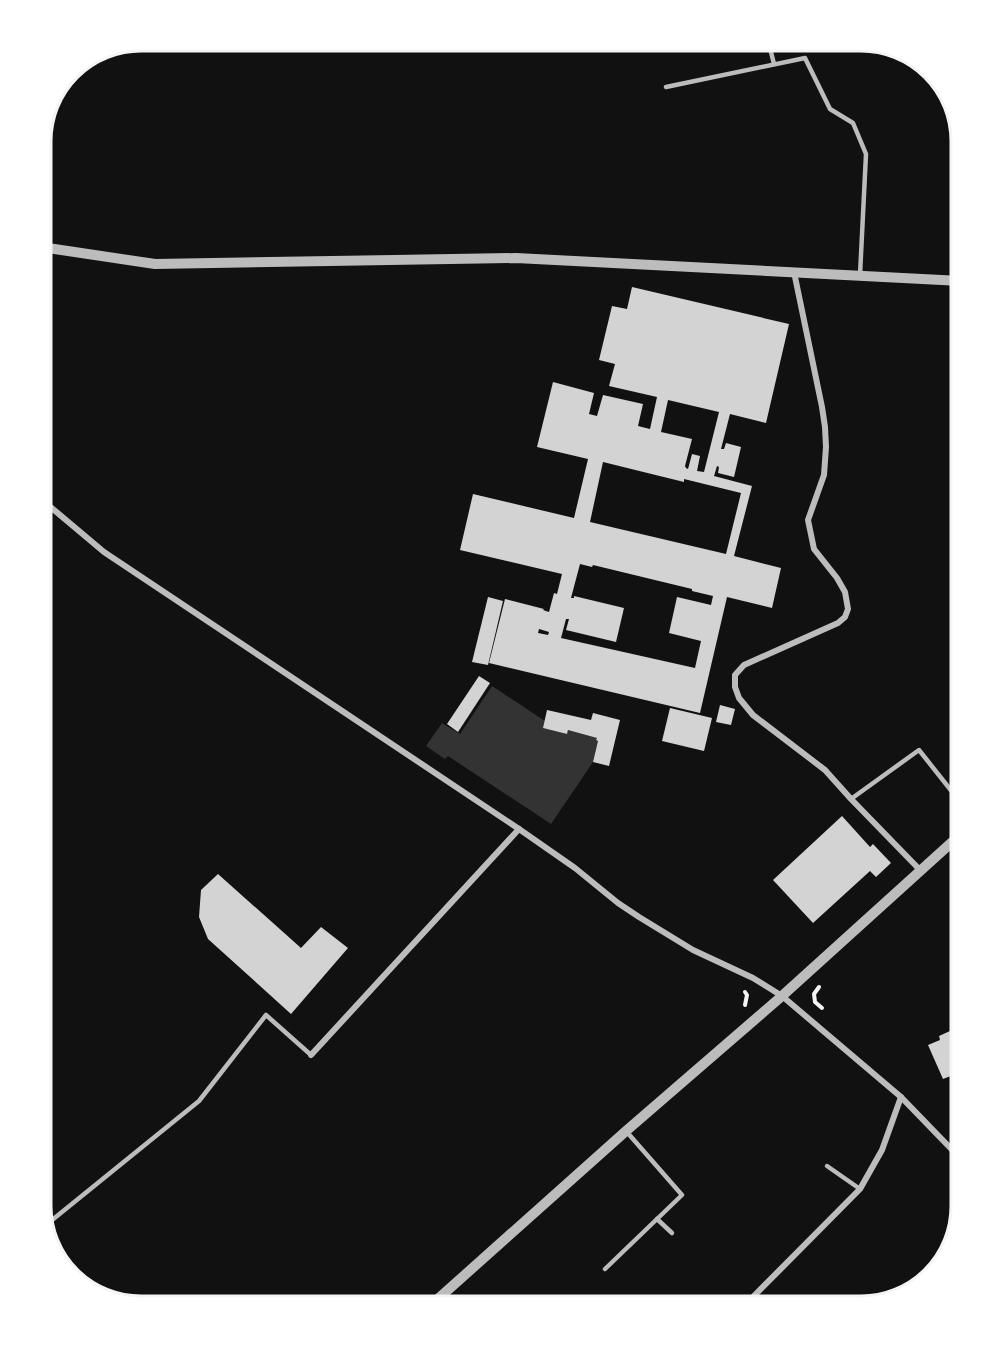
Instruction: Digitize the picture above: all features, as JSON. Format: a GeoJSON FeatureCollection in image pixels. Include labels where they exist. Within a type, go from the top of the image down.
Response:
{"type":"FeatureCollection","features":[{"type":"Feature","properties":{"kind":"street"},"geometry":{"type":"LineString","coordinates":[[51,248],[155,264],[516,258],[951,280]]}},
{"type":"Feature","properties":{"kind":"street"},"geometry":{"type":"LineString","coordinates":[[794,273],[825,428],[824,475],[808,520],[814,549],[845,592],[848,609],[845,617],[838,622],[744,665],[735,675],[735,687],[739,698],[753,715],[825,770],[921,871]]}},
{"type":"Feature","properties":{"kind":"street"},"geometry":{"type":"LineString","coordinates":[[51,507],[104,552],[519,829],[575,868],[618,903],[693,950],[753,978],[782,996],[901,1097],[951,1148]]}},
{"type":"Feature","properties":{"kind":"street"},"geometry":{"type":"LineString","coordinates":[[311,1055],[519,829]]}},
{"type":"Feature","properties":{"kind":"street"},"geometry":{"type":"LineString","coordinates":[[441,1296],[951,844]]}},
{"type":"Feature","properties":{"kind":"street"},"geometry":{"type":"LineString","coordinates":[[754,1296],[860,1189],[882,1150],[901,1097]]}},
{"type":"Feature","properties":{"kind":"lane"},"geometry":{"type":"LineString","coordinates":[[771,51],[774,64]]}},
{"type":"Feature","properties":{"kind":"lane"},"geometry":{"type":"LineString","coordinates":[[666,87],[805,58],[830,109],[854,123],[866,154],[860,275]]}},
{"type":"Feature","properties":{"kind":"lane"},"geometry":{"type":"LineString","coordinates":[[851,799],[919,750],[951,789]]}},
{"type":"Feature","properties":{"kind":"lane"},"geometry":{"type":"LineString","coordinates":[[52,1219],[199,1101],[266,1015],[311,1055]]}},
{"type":"Feature","properties":{"kind":"lane"},"geometry":{"type":"LineString","coordinates":[[605,1269],[682,1195],[626,1131]]}},
{"type":"Feature","properties":{"kind":"lane"},"geometry":{"type":"LineString","coordinates":[[827,1166],[860,1189]]}},
{"type":"Feature","properties":{"kind":"lane"},"geometry":{"type":"LineString","coordinates":[[657,1219],[672,1233]]}},
{"type":"Feature","properties":{"kind":"path"},"geometry":{"type":"LineString","coordinates":[[823,1009],[814,1002],[814,994],[827,980]]}},
{"type":"Feature","properties":{"kind":"shaded area"},"geometry":{"type":"Polygon","coordinates":[[[492,686],[545,721],[543,728],[567,734],[568,730],[597,738],[593,762],[551,824],[448,756],[445,759],[426,746],[442,723],[460,734],[492,686]]]}},
{"type":"Feature","properties":{"kind":"building"},"geometry":{"type":"Polygon","coordinates":[[[632,287],[789,324],[766,423],[730,414],[721,449],[724,449],[726,443],[741,447],[734,477],[718,473],[719,467],[717,466],[714,476],[752,486],[734,556],[781,568],[772,608],[727,597],[700,713],[489,663],[505,599],[549,612],[562,574],[460,550],[473,494],[574,518],[588,459],[537,447],[553,382],[594,393],[589,414],[597,416],[603,395],[643,404],[638,426],[650,429],[657,397],[609,386],[615,364],[599,360],[612,306],[627,309],[632,287]],[[668,400],[661,432],[692,439],[685,466],[688,469],[692,454],[700,456],[697,471],[704,472],[719,412],[668,400]],[[603,462],[590,522],[726,554],[741,493],[603,462]],[[580,564],[571,598],[574,596],[624,608],[616,642],[566,630],[569,619],[566,619],[561,638],[695,668],[701,641],[669,633],[677,597],[711,605],[713,596],[593,565],[592,567],[580,564]],[[539,629],[538,633],[548,635],[549,632],[539,629]]]}},
{"type":"Feature","properties":{"kind":"building"},"geometry":{"type":"Polygon","coordinates":[[[488,597],[503,601],[488,665],[472,662],[488,597]]]}},
{"type":"Feature","properties":{"kind":"building"},"geometry":{"type":"Polygon","coordinates":[[[479,676],[490,683],[458,732],[447,724],[479,676]]]}},
{"type":"Feature","properties":{"kind":"building"},"geometry":{"type":"Polygon","coordinates":[[[720,705],[735,709],[731,725],[716,722],[720,705]]]}},
{"type":"Feature","properties":{"kind":"building"},"geometry":{"type":"Polygon","coordinates":[[[670,708],[712,718],[704,751],[662,741],[670,708]]]}},
{"type":"Feature","properties":{"kind":"building"},"geometry":{"type":"Polygon","coordinates":[[[547,710],[591,720],[593,713],[620,720],[609,766],[593,762],[597,738],[568,730],[567,734],[543,728],[547,710]]]}},
{"type":"Feature","properties":{"kind":"building"},"geometry":{"type":"Polygon","coordinates":[[[842,816],[870,847],[873,844],[891,863],[876,877],[870,871],[813,923],[773,880],[842,816]]]}},
{"type":"Feature","properties":{"kind":"building"},"geometry":{"type":"Polygon","coordinates":[[[218,874],[301,948],[321,927],[348,948],[291,1014],[208,939],[199,917],[201,890],[218,874]]]}},
{"type":"Feature","properties":{"kind":"building"},"geometry":{"type":"Polygon","coordinates":[[[951,1031],[951,1076],[943,1079],[928,1045],[940,1040],[939,1036],[951,1031]]]}}]}
